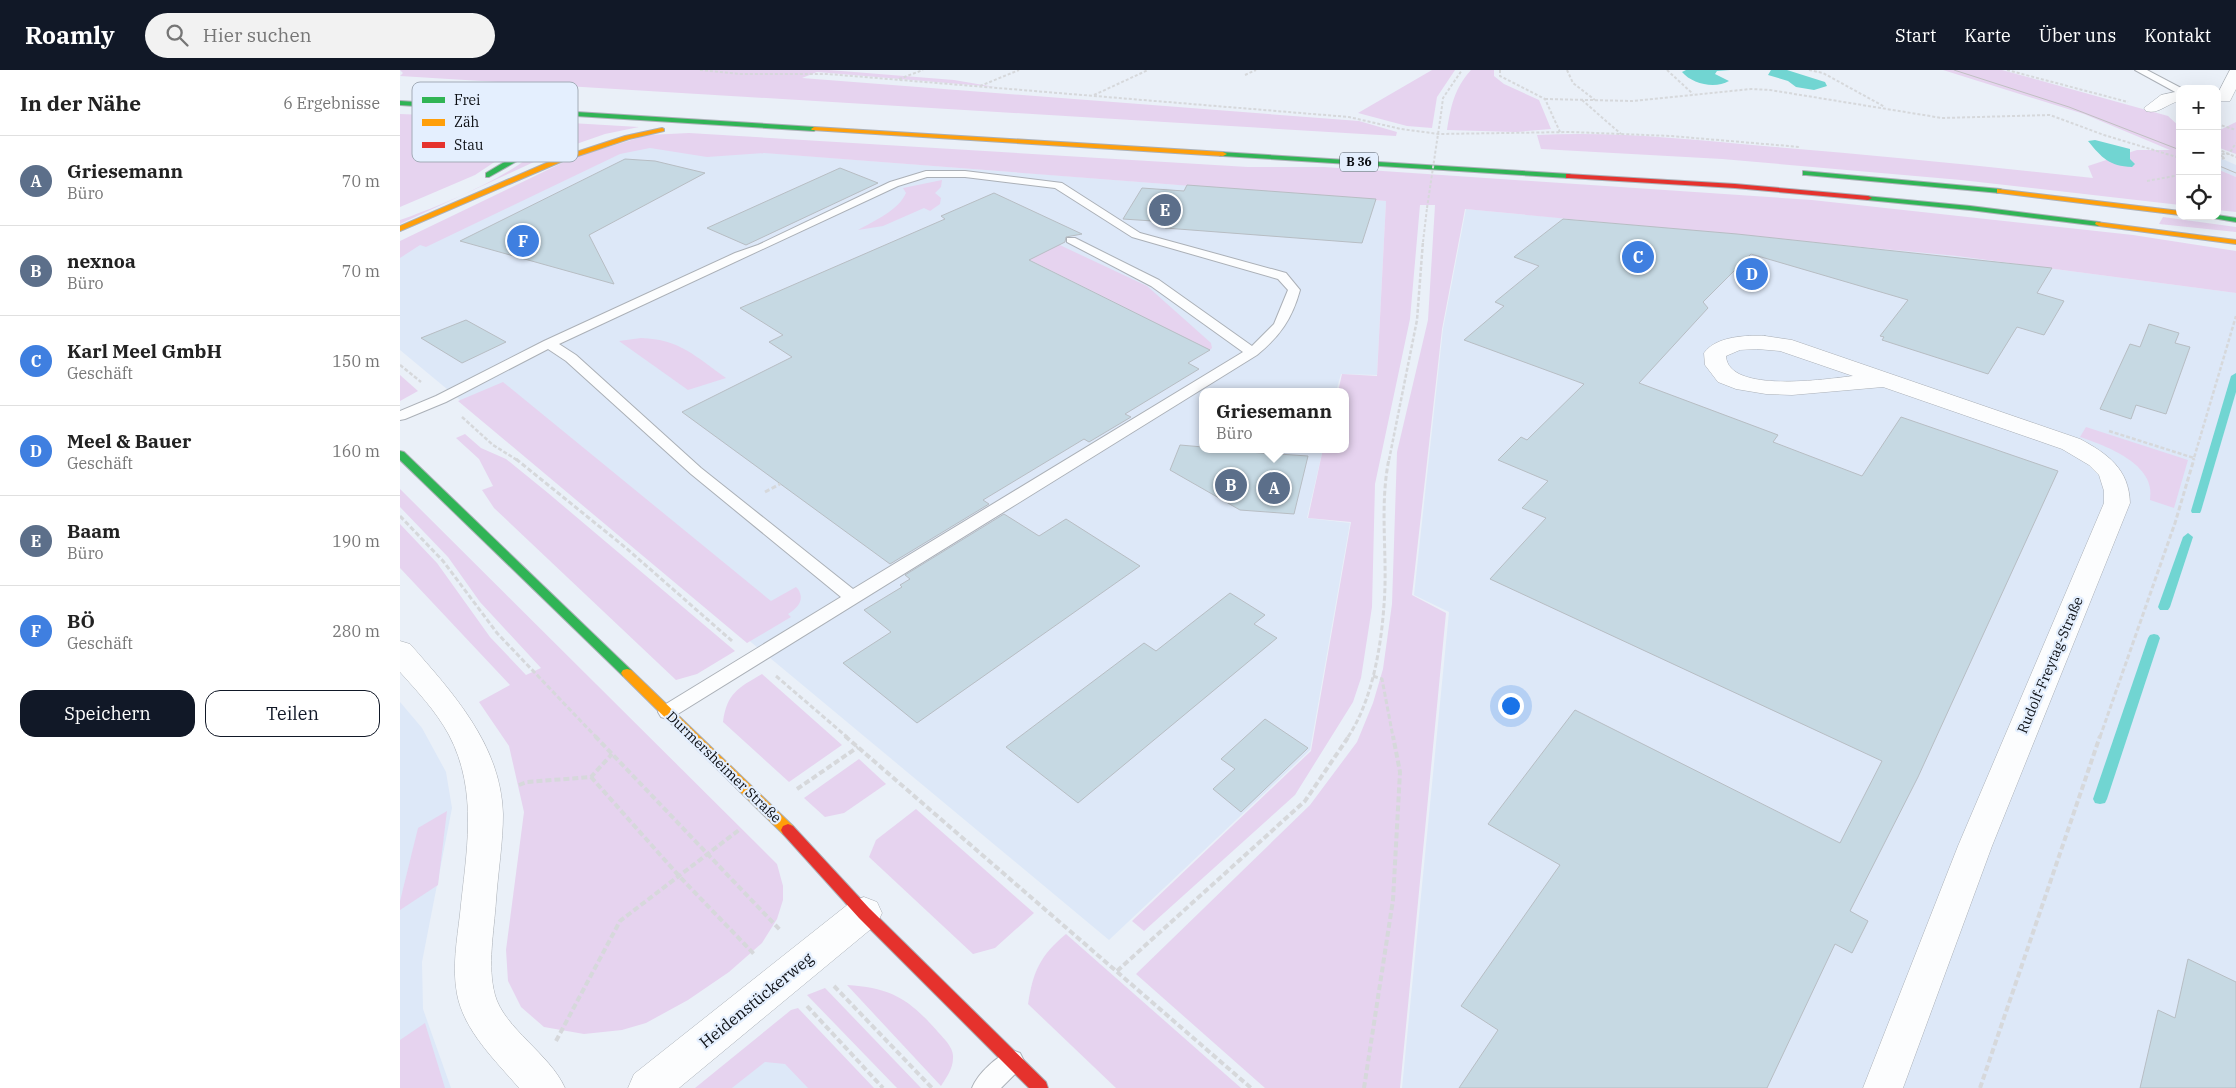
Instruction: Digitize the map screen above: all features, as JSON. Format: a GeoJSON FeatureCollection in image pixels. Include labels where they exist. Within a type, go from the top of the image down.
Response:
{"type":"FeatureCollection","features":[{"type":"Feature","properties":{"kind":"main road","name":"B 36"},"geometry":{"type":"LineString","coordinates":[[578,114],[1745,187],[1970,208],[2236,242]]}},
{"type":"Feature","properties":{"kind":"main road"},"geometry":{"type":"LineString","coordinates":[[578,150],[634,134],[689,130],[814,137],[884,133]]}},
{"type":"Feature","properties":{"kind":"main road"},"geometry":{"type":"LineString","coordinates":[[482,179],[511,162]]}},
{"type":"Feature","properties":{"kind":"main road"},"geometry":{"type":"LineString","coordinates":[[400,233],[552,162]]}},
{"type":"Feature","properties":{"kind":"main road"},"geometry":{"type":"LineString","coordinates":[[1799,173],[1972,188],[2176,213]]}},
{"type":"Feature","properties":{"kind":"main road"},"geometry":{"type":"LineString","coordinates":[[400,229],[434,216]]}},
{"type":"Feature","properties":{"kind":"main road"},"geometry":{"type":"LineString","coordinates":[[2221,218],[2236,220]]}},
{"type":"Feature","properties":{"kind":"main road","name":"Durmersheimer Straße"},"geometry":{"type":"LineString","coordinates":[[400,454],[768,809],[864,912],[1040,1088]]}},
{"type":"Feature","properties":{"kind":"street"},"geometry":{"type":"LineString","coordinates":[[2221,95],[2236,72]]}},
{"type":"Feature","properties":{"kind":"street"},"geometry":{"type":"LineString","coordinates":[[2152,108],[2167,98],[2176,97]]}},
{"type":"Feature","properties":{"kind":"street"},"geometry":{"type":"LineString","coordinates":[[2152,108],[2170,113]]}},
{"type":"Feature","properties":{"kind":"street","name":"Rudolf-Freytag-Straße"},"geometry":{"type":"LineString","coordinates":[[1883,380],[1773,389],[1750,387],[1724,374],[1716,365],[1715,354],[1727,346],[1742,342],[1764,342],[1784,345],[2071,444],[2104,463],[2114,478],[2118,489],[2117,503],[1975,846],[1883,1088]]}},
{"type":"Feature","properties":{"kind":"street"},"geometry":{"type":"LineString","coordinates":[[400,652],[452,714],[474,757],[485,798],[486,814],[473,965],[476,995],[488,1023],[540,1083]]}},
{"type":"Feature","properties":{"kind":"street","name":"Heidenstückerweg"},"geometry":{"type":"LineString","coordinates":[[648,1088],[864,912]]}},
{"type":"Feature","properties":{"kind":"lane"},"geometry":{"type":"LineString","coordinates":[[2140,70],[2176,89]]}},
{"type":"Feature","properties":{"kind":"lane"},"geometry":{"type":"LineString","coordinates":[[400,416],[441,399],[549,344],[894,184],[926,174],[1004,177],[1058,185],[1136,235],[1282,276],[1294,290],[1288,314],[1276,334],[1252,352],[667,712]]}},
{"type":"Feature","properties":{"kind":"lane"},"geometry":{"type":"LineString","coordinates":[[1071,240],[1155,283],[1252,352]]}},
{"type":"Feature","properties":{"kind":"lane"},"geometry":{"type":"LineString","coordinates":[[549,344],[571,358],[696,471],[852,597]]}},
{"type":"Feature","properties":{"kind":"lane"},"geometry":{"type":"LineString","coordinates":[[984,1088],[1012,1062]]}},
{"type":"Feature","properties":{"kind":"path"},"geometry":{"type":"LineString","coordinates":[[700,70],[740,74],[828,74],[1094,95],[1350,117],[1416,132],[1478,135],[1560,132],[1545,99]]}},
{"type":"Feature","properties":{"kind":"path"},"geometry":{"type":"LineString","coordinates":[[828,74],[836,70]]}},
{"type":"Feature","properties":{"kind":"path"},"geometry":{"type":"LineString","coordinates":[[898,79],[923,70]]}},
{"type":"Feature","properties":{"kind":"path"},"geometry":{"type":"LineString","coordinates":[[979,86],[1019,70]]}},
{"type":"Feature","properties":{"kind":"path"},"geometry":{"type":"LineString","coordinates":[[1094,95],[1148,70]]}},
{"type":"Feature","properties":{"kind":"path"},"geometry":{"type":"LineString","coordinates":[[1245,76],[1256,70]]}},
{"type":"Feature","properties":{"kind":"path"},"geometry":{"type":"LineString","coordinates":[[1117,970],[1305,801],[1356,725],[1373,676],[1384,605],[1384,484],[1417,320],[1418,272],[1443,98],[1462,70]]}},
{"type":"Feature","properties":{"kind":"path"},"geometry":{"type":"LineString","coordinates":[[1500,70],[1500,76],[1508,82],[1545,99],[1632,100],[1751,89],[1770,90],[1942,118],[2050,115],[2104,135],[2176,157]]}},
{"type":"Feature","properties":{"kind":"path"},"geometry":{"type":"LineString","coordinates":[[1567,70],[1574,83],[1596,100]]}},
{"type":"Feature","properties":{"kind":"path"},"geometry":{"type":"LineString","coordinates":[[1667,70],[1694,94]]}},
{"type":"Feature","properties":{"kind":"path"},"geometry":{"type":"LineString","coordinates":[[1809,70],[1822,73],[1887,109]]}},
{"type":"Feature","properties":{"kind":"path"},"geometry":{"type":"LineString","coordinates":[[2008,70],[2152,108]]}},
{"type":"Feature","properties":{"kind":"path"},"geometry":{"type":"LineString","coordinates":[[1582,100],[1621,134]]}},
{"type":"Feature","properties":{"kind":"path"},"geometry":{"type":"LineString","coordinates":[[2221,125],[2236,130]]}},
{"type":"Feature","properties":{"kind":"path"},"geometry":{"type":"LineString","coordinates":[[2229,154],[2236,144]]}},
{"type":"Feature","properties":{"kind":"path"},"geometry":{"type":"LineString","coordinates":[[2221,151],[2236,157]]}},
{"type":"Feature","properties":{"kind":"path"},"geometry":{"type":"LineString","coordinates":[[2221,154],[2229,154]]}},
{"type":"Feature","properties":{"kind":"path"},"geometry":{"type":"LineString","coordinates":[[1980,1088],[2050,880],[2175,523],[2236,316]]}},
{"type":"Feature","properties":{"kind":"path"},"geometry":{"type":"LineString","coordinates":[[2071,444],[2079,422],[2194,458]]}},
{"type":"Feature","properties":{"kind":"path"},"geometry":{"type":"LineString","coordinates":[[493,445],[512,456],[626,548],[1062,922],[1251,1088]]}},
{"type":"Feature","properties":{"kind":"path"},"geometry":{"type":"LineString","coordinates":[[400,516],[443,561],[497,633],[612,754],[794,969],[882,1088]]}},
{"type":"Feature","properties":{"kind":"path"},"geometry":{"type":"LineString","coordinates":[[1364,1088],[1393,900],[1400,772],[1382,679],[1373,676]]}},
{"type":"Feature","properties":{"kind":"path"},"geometry":{"type":"LineString","coordinates":[[485,798],[527,782],[591,777],[612,754]]}},
{"type":"Feature","properties":{"kind":"path"},"geometry":{"type":"LineString","coordinates":[[591,777],[679,876],[794,969],[932,1088]]}},
{"type":"Feature","properties":{"kind":"path"},"geometry":{"type":"LineString","coordinates":[[540,1083],[620,922],[679,876]]}},
{"type":"Feature","properties":{"kind":"shaded area"},"geometry":{"type":"Polygon","coordinates":[[[400,70],[829,70],[954,80],[995,87],[817,72],[802,78],[1359,121],[1397,132],[1396,136],[578,87],[578,82],[500,82],[400,76],[403,73],[400,70]]]}},
{"type":"Feature","properties":{"kind":"shaded area"},"geometry":{"type":"Polygon","coordinates":[[[1432,70],[1455,70],[1437,97],[1432,128],[1407,126],[1358,113],[1432,70]]]}},
{"type":"Feature","properties":{"kind":"shaded area"},"geometry":{"type":"Polygon","coordinates":[[[1471,70],[1494,70],[1494,76],[1504,84],[1539,100],[1551,129],[1516,132],[1447,130],[1454,98],[1471,70]]]}},
{"type":"Feature","properties":{"kind":"shaded area"},"geometry":{"type":"Polygon","coordinates":[[[1943,70],[2002,70],[2168,116],[2176,123],[2176,205],[1961,180],[1722,159],[1541,149],[1537,135],[1594,134],[1679,138],[2093,178],[2088,166],[2137,150],[2170,150],[2084,114],[1943,70]]]}},
{"type":"Feature","properties":{"kind":"shaded area"},"geometry":{"type":"Polygon","coordinates":[[[400,114],[412,114],[412,162],[494,162],[475,175],[400,207],[400,114]]]}},
{"type":"Feature","properties":{"kind":"shaded area"},"geometry":{"type":"Polygon","coordinates":[[[2236,122],[2236,154],[2221,148],[2222,129],[2236,122]]]}},
{"type":"Feature","properties":{"kind":"shaded area"},"geometry":{"type":"Polygon","coordinates":[[[578,123],[639,127],[605,134],[578,143],[578,123]]]}},
{"type":"Feature","properties":{"kind":"shaded area"},"geometry":{"type":"Polygon","coordinates":[[[689,133],[1248,167],[1324,167],[1812,200],[2133,235],[2236,251],[2236,293],[1957,256],[1465,209],[1442,329],[1412,595],[1446,613],[1400,1088],[1265,1088],[1136,974],[1310,805],[1357,742],[1373,703],[1383,669],[1392,604],[1397,452],[1428,320],[1435,205],[1420,205],[1410,319],[1375,484],[1372,607],[1361,678],[1353,702],[1295,795],[1144,931],[1132,921],[1311,751],[1351,522],[1308,518],[1322,453],[1349,453],[1349,388],[1339,388],[1342,374],[1377,376],[1386,201],[764,153],[707,157],[650,148],[620,154],[426,247],[420,245],[400,258],[400,241],[564,162],[578,162],[578,156],[648,135],[689,133]]]}},
{"type":"Feature","properties":{"kind":"shaded area"},"geometry":{"type":"Polygon","coordinates":[[[651,144],[1386,201],[1377,375],[1341,374],[1337,388],[1199,388],[1199,453],[1322,453],[1307,518],[1350,523],[1310,750],[1109,940],[400,350],[400,253],[617,153],[651,144]]]}},
{"type":"Feature","properties":{"kind":"shaded area"},"geometry":{"type":"Polygon","coordinates":[[[2221,158],[2236,165],[2236,177],[2221,171],[2221,158]]]}},
{"type":"Feature","properties":{"kind":"shaded area"},"geometry":{"type":"Polygon","coordinates":[[[522,162],[534,162],[400,224],[400,220],[433,208],[510,170],[522,162]]]}},
{"type":"Feature","properties":{"kind":"shaded area"},"geometry":{"type":"Polygon","coordinates":[[[2221,171],[2236,177],[2236,212],[2221,210],[2221,171]]]}},
{"type":"Feature","properties":{"kind":"shaded area"},"geometry":{"type":"Polygon","coordinates":[[[942,180],[941,187],[935,193],[941,198],[940,204],[930,211],[924,208],[883,226],[858,230],[898,205],[906,193],[903,188],[942,180]]]}},
{"type":"Feature","properties":{"kind":"shaded area"},"geometry":{"type":"Polygon","coordinates":[[[1466,209],[1957,256],[2236,293],[2236,1088],[1402,1088],[1449,612],[1414,595],[1443,329],[1466,209]]]}},
{"type":"Feature","properties":{"kind":"shaded area"},"geometry":{"type":"Polygon","coordinates":[[[2163,217],[2236,227],[2236,232],[2159,224],[2163,217]]]}},
{"type":"Feature","properties":{"kind":"shaded area"},"geometry":{"type":"Polygon","coordinates":[[[1047,239],[1147,286],[1211,343],[1212,348],[1210,350],[1016,253],[1047,239]]]}},
{"type":"Feature","properties":{"kind":"shaded area"},"geometry":{"type":"Polygon","coordinates":[[[641,338],[667,342],[687,350],[726,378],[688,390],[619,341],[641,338]]]}},
{"type":"Feature","properties":{"kind":"shaded area"},"geometry":{"type":"Polygon","coordinates":[[[400,375],[418,391],[400,401],[400,375]]]}},
{"type":"Feature","properties":{"kind":"shaded area"},"geometry":{"type":"Polygon","coordinates":[[[503,382],[771,601],[796,587],[800,593],[801,600],[795,609],[788,614],[791,617],[747,643],[458,401],[503,382]]]}},
{"type":"Feature","properties":{"kind":"shaded area"},"geometry":{"type":"Polygon","coordinates":[[[2086,427],[2188,460],[2174,508],[2150,500],[2150,487],[2146,476],[2127,458],[2080,437],[2086,427]]]}},
{"type":"Feature","properties":{"kind":"shaded area"},"geometry":{"type":"Polygon","coordinates":[[[465,434],[481,448],[506,459],[735,651],[697,674],[676,680],[494,508],[482,490],[493,486],[479,459],[456,438],[465,434]]]}},
{"type":"Feature","properties":{"kind":"shaded area"},"geometry":{"type":"Polygon","coordinates":[[[400,489],[777,864],[783,886],[783,900],[777,919],[762,943],[729,972],[688,1000],[646,1023],[622,1030],[584,1034],[544,1027],[521,1007],[508,981],[506,950],[524,812],[509,746],[479,702],[510,685],[400,568],[400,524],[437,563],[490,637],[526,675],[541,668],[480,602],[448,557],[400,507],[400,489]]]}},
{"type":"Feature","properties":{"kind":"shaded area"},"geometry":{"type":"Polygon","coordinates":[[[762,674],[842,745],[789,782],[723,722],[727,704],[735,692],[762,674]]]}},
{"type":"Feature","properties":{"kind":"shaded area"},"geometry":{"type":"Polygon","coordinates":[[[400,702],[422,728],[446,772],[452,808],[422,962],[423,1009],[451,1088],[400,1088],[400,702]]]}},
{"type":"Feature","properties":{"kind":"shaded area"},"geometry":{"type":"Polygon","coordinates":[[[859,759],[886,784],[844,813],[825,817],[804,798],[859,759]]]}},
{"type":"Feature","properties":{"kind":"shaded area"},"geometry":{"type":"Polygon","coordinates":[[[916,809],[1034,913],[995,948],[973,954],[869,857],[876,840],[916,809]]]}},
{"type":"Feature","properties":{"kind":"shaded area"},"geometry":{"type":"Polygon","coordinates":[[[447,811],[438,885],[400,910],[400,901],[418,828],[447,811]]]}},
{"type":"Feature","properties":{"kind":"shaded area"},"geometry":{"type":"Polygon","coordinates":[[[1066,934],[1241,1088],[1116,1088],[1028,1004],[1032,982],[1039,965],[1050,950],[1066,934]]]}},
{"type":"Feature","properties":{"kind":"shaded area"},"geometry":{"type":"Polygon","coordinates":[[[847,985],[888,992],[908,1003],[928,1021],[948,1044],[953,1054],[951,1070],[941,1086],[847,985]]]}},
{"type":"Feature","properties":{"kind":"shaded area"},"geometry":{"type":"Polygon","coordinates":[[[825,988],[921,1088],[897,1088],[807,995],[825,988]]]}},
{"type":"Feature","properties":{"kind":"shaded area"},"geometry":{"type":"Polygon","coordinates":[[[798,1008],[874,1088],[808,1088],[785,1064],[765,1062],[732,1088],[695,1088],[791,1010],[798,1008]]]}},
{"type":"Feature","properties":{"kind":"shaded area"},"geometry":{"type":"Polygon","coordinates":[[[425,1023],[445,1088],[400,1088],[400,1040],[425,1023]]]}},
{"type":"Feature","properties":{"kind":"shaded area"},"geometry":{"type":"Polygon","coordinates":[[[777,1049],[812,1088],[729,1088],[777,1049]]]}},
{"type":"Feature","properties":{"kind":"water"},"geometry":{"type":"Polygon","coordinates":[[[1686,70],[1730,70],[1717,71],[1715,74],[1729,81],[1717,85],[1704,84],[1686,76],[1682,72],[1686,70]]]}},
{"type":"Feature","properties":{"kind":"water"},"geometry":{"type":"Polygon","coordinates":[[[1771,70],[1787,70],[1825,82],[1827,86],[1814,90],[1796,87],[1788,81],[1768,75],[1771,70]]]}},
{"type":"Feature","properties":{"kind":"water"},"geometry":{"type":"Polygon","coordinates":[[[2095,140],[2130,149],[2130,159],[2135,164],[2132,167],[2117,165],[2107,160],[2088,141],[2095,140]]]}},
{"type":"Feature","properties":{"kind":"building"},"geometry":{"type":"Polygon","coordinates":[[[625,159],[655,161],[705,173],[589,235],[614,284],[460,241],[625,159]]]}},
{"type":"Feature","properties":{"kind":"building"},"geometry":{"type":"Polygon","coordinates":[[[840,168],[878,183],[746,245],[707,228],[840,168]]]}},
{"type":"Feature","properties":{"kind":"building"},"geometry":{"type":"Polygon","coordinates":[[[1187,185],[1376,199],[1362,243],[1165,228],[1168,222],[1123,219],[1142,188],[1184,191],[1187,185]]]}},
{"type":"Feature","properties":{"kind":"building"},"geometry":{"type":"Polygon","coordinates":[[[994,193],[1082,234],[1066,237],[1065,242],[1029,260],[1210,350],[1188,363],[1199,369],[1125,414],[1131,417],[1089,442],[1084,439],[983,500],[989,504],[890,564],[682,412],[792,357],[769,342],[783,335],[740,308],[945,219],[941,216],[994,193]]]}},
{"type":"Feature","properties":{"kind":"building"},"geometry":{"type":"Polygon","coordinates":[[[1563,219],[1737,234],[2052,268],[2037,293],[2064,301],[2044,335],[2017,327],[1988,374],[1882,340],[1884,337],[1880,336],[1908,300],[1751,254],[1703,302],[1708,308],[1639,383],[1778,435],[1773,442],[1862,476],[1901,417],[2058,471],[1918,777],[1850,911],[1868,921],[1852,953],[1835,944],[1767,1088],[1459,1088],[1498,1030],[1461,1006],[1560,865],[1488,824],[1575,710],[1840,843],[1882,761],[1490,579],[1546,518],[1522,508],[1548,481],[1498,460],[1521,437],[1527,440],[1584,384],[1464,340],[1504,306],[1495,302],[1539,266],[1514,257],[1563,219]]]}},
{"type":"Feature","properties":{"kind":"building"},"geometry":{"type":"Polygon","coordinates":[[[466,320],[506,342],[462,363],[421,338],[466,320]]]}},
{"type":"Feature","properties":{"kind":"building"},"geometry":{"type":"Polygon","coordinates":[[[2149,324],[2179,333],[2175,343],[2190,347],[2166,414],[2136,405],[2131,419],[2100,409],[2130,344],[2140,347],[2149,324]]]}},
{"type":"Feature","properties":{"kind":"building"},"geometry":{"type":"Polygon","coordinates":[[[1180,445],[1199,447],[1199,453],[1263,453],[1308,456],[1294,514],[1240,510],[1170,470],[1180,445]]]}},
{"type":"Feature","properties":{"kind":"building"},"geometry":{"type":"Polygon","coordinates":[[[1004,514],[1039,536],[1066,519],[1140,566],[917,723],[843,663],[891,632],[864,610],[902,587],[900,585],[910,579],[905,575],[1004,514]]]}},
{"type":"Feature","properties":{"kind":"building"},"geometry":{"type":"Polygon","coordinates":[[[1230,593],[1265,615],[1254,624],[1277,638],[1078,803],[1006,747],[1144,643],[1156,651],[1230,593]]]}},
{"type":"Feature","properties":{"kind":"building"},"geometry":{"type":"Polygon","coordinates":[[[1265,719],[1308,748],[1241,812],[1213,789],[1235,769],[1221,759],[1265,719]]]}},
{"type":"Feature","properties":{"kind":"building"},"geometry":{"type":"Polygon","coordinates":[[[2188,959],[2236,982],[2236,1088],[2140,1088],[2158,1010],[2175,1018],[2188,959]]]}},
{"type":"Feature","properties":{"kind":"waterway"},"geometry":{"type":"LineString","coordinates":[[2196,511],[2236,376]]}},
{"type":"Feature","properties":{"kind":"waterway"},"geometry":{"type":"LineString","coordinates":[[2164,607],[2188,537]]}},
{"type":"Feature","properties":{"kind":"waterway"},"geometry":{"type":"LineString","coordinates":[[2100,799],[2154,638]]}},
{"type":"Feature","properties":{"kind":"tram line"},"geometry":{"type":"LineString","coordinates":[[1954,70],[2069,107],[2176,148]]}},
{"type":"Feature","properties":{"kind":"tram line"},"geometry":{"type":"LineString","coordinates":[[2221,167],[2236,173]]}},
{"type":"Feature","properties":{"kind":"traffic: fast"},"geometry":{"type":"LineString","coordinates":[[400,103],[412,104]]}},
{"type":"Feature","properties":{"kind":"traffic: fast"},"geometry":{"type":"LineString","coordinates":[[578,114],[814,129]]}},
{"type":"Feature","properties":{"kind":"traffic: fast"},"geometry":{"type":"LineString","coordinates":[[1223,154],[1569,176]]}},
{"type":"Feature","properties":{"kind":"traffic: fast"},"geometry":{"type":"LineString","coordinates":[[489,175],[510,162]]}},
{"type":"Feature","properties":{"kind":"traffic: fast"},"geometry":{"type":"LineString","coordinates":[[1806,173],[2000,191]]}},
{"type":"Feature","properties":{"kind":"traffic: fast"},"geometry":{"type":"LineString","coordinates":[[1868,198],[2099,224]]}},
{"type":"Feature","properties":{"kind":"traffic: fast"},"geometry":{"type":"LineString","coordinates":[[2221,218],[2236,220]]}},
{"type":"Feature","properties":{"kind":"traffic: fast"},"geometry":{"type":"LineString","coordinates":[[400,454],[627,673]]}},
{"type":"Feature","properties":{"kind":"traffic: slow"},"geometry":{"type":"LineString","coordinates":[[814,129],[1223,154]]}},
{"type":"Feature","properties":{"kind":"traffic: slow"},"geometry":{"type":"LineString","coordinates":[[578,153],[627,138],[662,130]]}},
{"type":"Feature","properties":{"kind":"traffic: slow"},"geometry":{"type":"LineString","coordinates":[[400,229],[553,162]]}},
{"type":"Feature","properties":{"kind":"traffic: slow"},"geometry":{"type":"LineString","coordinates":[[2000,191],[2176,213]]}},
{"type":"Feature","properties":{"kind":"traffic: slow"},"geometry":{"type":"LineString","coordinates":[[2099,224],[2236,242]]}},
{"type":"Feature","properties":{"kind":"traffic: slow"},"geometry":{"type":"LineString","coordinates":[[627,673],[788,830]]}},
{"type":"Feature","properties":{"kind":"traffic: jam"},"geometry":{"type":"LineString","coordinates":[[1569,176],[1735,186],[1868,198]]}},
{"type":"Feature","properties":{"kind":"traffic: jam"},"geometry":{"type":"LineString","coordinates":[[788,830],[864,913],[1040,1088]]}},
{"type":"Feature","properties":{"kind":"place","name":"Baam"},"geometry":{"type":"Point","coordinates":[1165,210]}},
{"type":"Feature","properties":{"kind":"place","name":"BÖ"},"geometry":{"type":"Point","coordinates":[523,241]}},
{"type":"Feature","properties":{"kind":"place","name":"Karl Meel GmbH"},"geometry":{"type":"Point","coordinates":[1638,257]}},
{"type":"Feature","properties":{"kind":"place","name":"Meel & Bauer"},"geometry":{"type":"Point","coordinates":[1752,274]}},
{"type":"Feature","properties":{"kind":"place","name":"nexnoa"},"geometry":{"type":"Point","coordinates":[1231,485]}},
{"type":"Feature","properties":{"kind":"place","name":"Griesemann"},"geometry":{"type":"Point","coordinates":[1274,488]}}]}
